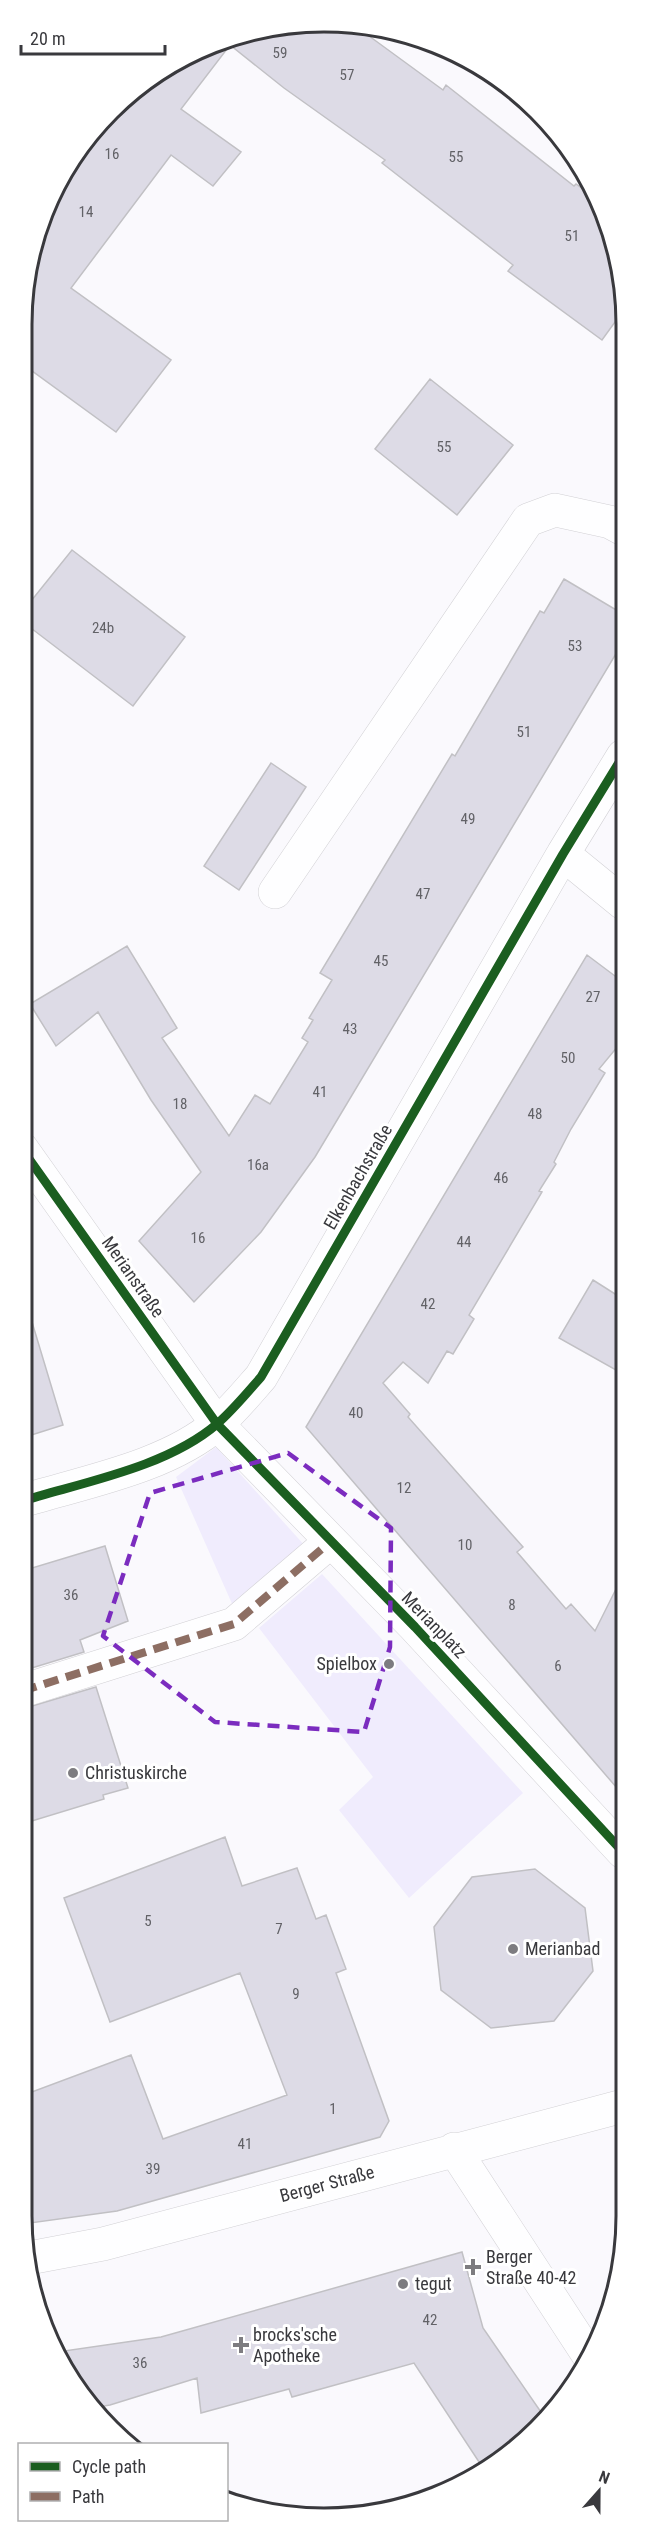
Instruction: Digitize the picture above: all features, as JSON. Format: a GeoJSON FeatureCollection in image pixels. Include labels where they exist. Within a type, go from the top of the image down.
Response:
{"type":"FeatureCollection","features":[{"type":"Feature","properties":{"kind":"street"},"geometry":{"type":"LineString","coordinates":[[275,892],[528,520],[555,510],[616,525]]}},
{"type":"Feature","properties":{"kind":"street","name":"Elkenbachstraße"},"geometry":{"type":"LineString","coordinates":[[32,1498],[155,1460],[187,1444],[217,1424],[261,1377],[563,854],[616,767]]}},
{"type":"Feature","properties":{"kind":"street"},"geometry":{"type":"LineString","coordinates":[[563,854],[616,897]]}},
{"type":"Feature","properties":{"kind":"street","name":"Merianstraße"},"geometry":{"type":"LineString","coordinates":[[32,1163],[217,1424]]}},
{"type":"Feature","properties":{"kind":"street","name":"Merianplatz"},"geometry":{"type":"LineString","coordinates":[[217,1424],[415,1627],[616,1844]]}},
{"type":"Feature","properties":{"kind":"street"},"geometry":{"type":"LineString","coordinates":[[32,1688],[234,1624],[330,1542]]}},
{"type":"Feature","properties":{"kind":"street","name":"Berger Straße"},"geometry":{"type":"LineString","coordinates":[[34,2257],[103,2244],[616,2108]]}},
{"type":"Feature","properties":{"kind":"street"},"geometry":{"type":"LineString","coordinates":[[454,2149],[584,2348]]}},
{"type":"Feature","properties":{"kind":"highlighted area"},"geometry":{"type":"Polygon","coordinates":[[[288,1453],[391,1528],[390,1647],[364,1732],[215,1722],[103,1636],[150,1493],[288,1453]]]}},
{"type":"Feature","properties":{"kind":"shaded area"},"geometry":{"type":"Polygon","coordinates":[[[216,1447],[306,1547],[233,1606],[176,1477],[216,1447]]]}},
{"type":"Feature","properties":{"kind":"shaded area"},"geometry":{"type":"Polygon","coordinates":[[[322,1574],[523,1793],[409,1898],[339,1810],[373,1777],[259,1628],[322,1574]]]}},
{"type":"Feature","properties":{"kind":"building"},"geometry":{"type":"Polygon","coordinates":[[[304,32],[368,35],[443,90],[446,85],[574,186],[576,184],[582,188],[606,248],[613,285],[616,321],[602,340],[508,271],[513,265],[382,163],[385,160],[284,88],[232,46],[267,37],[304,32]]]}},
{"type":"Feature","properties":{"kind":"building"},"geometry":{"type":"Polygon","coordinates":[[[228,48],[181,109],[241,152],[213,186],[171,155],[71,288],[171,360],[116,432],[32,371],[32,304],[41,248],[54,212],[71,177],[92,146],[117,117],[161,81],[194,62],[228,48]]]}},
{"type":"Feature","properties":{"kind":"building"},"geometry":{"type":"Polygon","coordinates":[[[430,379],[513,445],[457,515],[375,449],[430,379]]]}},
{"type":"Feature","properties":{"kind":"building"},"geometry":{"type":"Polygon","coordinates":[[[72,550],[185,637],[133,706],[32,629],[32,600],[72,550]]]}},
{"type":"Feature","properties":{"kind":"building"},"geometry":{"type":"Polygon","coordinates":[[[564,579],[616,610],[616,654],[315,1157],[261,1232],[194,1302],[139,1241],[201,1172],[151,1100],[98,1012],[56,1046],[32,1007],[32,1003],[127,946],[177,1028],[162,1038],[229,1136],[255,1095],[270,1104],[308,1042],[302,1038],[313,1020],[309,1018],[332,980],[320,973],[452,754],[455,756],[540,611],[544,613],[564,579]]]}},
{"type":"Feature","properties":{"kind":"building"},"geometry":{"type":"Polygon","coordinates":[[[271,763],[306,787],[239,890],[204,866],[271,763]]]}},
{"type":"Feature","properties":{"kind":"building"},"geometry":{"type":"Polygon","coordinates":[[[587,955],[616,977],[616,1048],[599,1069],[605,1073],[571,1129],[554,1162],[556,1164],[539,1191],[542,1192],[469,1315],[474,1319],[453,1354],[447,1351],[428,1383],[403,1362],[383,1383],[410,1414],[408,1417],[523,1547],[517,1552],[566,1609],[571,1604],[595,1631],[616,1589],[616,1787],[306,1427],[587,955]]]}},
{"type":"Feature","properties":{"kind":"building"},"geometry":{"type":"Polygon","coordinates":[[[593,1280],[616,1295],[616,1370],[559,1338],[593,1280]]]}},
{"type":"Feature","properties":{"kind":"building"},"geometry":{"type":"Polygon","coordinates":[[[32,1322],[63,1425],[32,1435],[32,1322]]]}},
{"type":"Feature","properties":{"kind":"building"},"geometry":{"type":"Polygon","coordinates":[[[105,1546],[128,1621],[80,1640],[84,1652],[32,1668],[32,1568],[105,1546]]]}},
{"type":"Feature","properties":{"kind":"building","name":"Christuskirche"},"geometry":{"type":"Polygon","coordinates":[[[96,1687],[128,1788],[103,1795],[104,1799],[32,1821],[32,1706],[96,1687]]]}},
{"type":"Feature","properties":{"kind":"building"},"geometry":{"type":"Polygon","coordinates":[[[225,1837],[242,1886],[297,1868],[316,1919],[326,1915],[346,1969],[336,1973],[389,2121],[380,2137],[117,2211],[32,2223],[32,2092],[131,2055],[163,2139],[287,2095],[240,1973],[110,2022],[64,1898],[225,1837]]]}},
{"type":"Feature","properties":{"kind":"building","name":"Merianbad"},"geometry":{"type":"Polygon","coordinates":[[[535,1869],[585,1908],[593,1971],[554,2021],[491,2028],[441,1990],[434,1927],[472,1877],[535,1869]]]}},
{"type":"Feature","properties":{"kind":"building"},"geometry":{"type":"Polygon","coordinates":[[[462,2252],[483,2328],[540,2411],[516,2435],[479,2462],[414,2363],[292,2397],[289,2389],[201,2413],[197,2378],[103,2406],[81,2378],[65,2351],[161,2337],[462,2252]]]}},
{"type":"Feature","properties":{"kind":"marked path"},"geometry":{"type":"LineString","coordinates":[[32,1688],[234,1624],[330,1542]]}},
{"type":"Feature","properties":{"kind":"cycle path"},"geometry":{"type":"LineString","coordinates":[[32,1498],[98,1480],[174,1452],[217,1424],[261,1377],[563,854],[616,767]]}},
{"type":"Feature","properties":{"kind":"cycle path"},"geometry":{"type":"LineString","coordinates":[[32,1163],[217,1424],[415,1627],[616,1844]]}},
{"type":"Feature","properties":{"kind":"place","name":"Spielbox"},"geometry":{"type":"Point","coordinates":[389,1664]}},
{"type":"Feature","properties":{"kind":"place","name":"Christuskirche"},"geometry":{"type":"Point","coordinates":[73,1773]}},
{"type":"Feature","properties":{"kind":"place","name":"Merianbad"},"geometry":{"type":"Point","coordinates":[513,1949]}},
{"type":"Feature","properties":{"kind":"place","name":"Berger Straße 40-42"},"geometry":{"type":"Point","coordinates":[473,2267]}},
{"type":"Feature","properties":{"kind":"place","name":"tegut"},"geometry":{"type":"Point","coordinates":[403,2284]}},
{"type":"Feature","properties":{"kind":"place","name":"brocks'sche Apotheke"},"geometry":{"type":"Point","coordinates":[241,2345]}}]}
